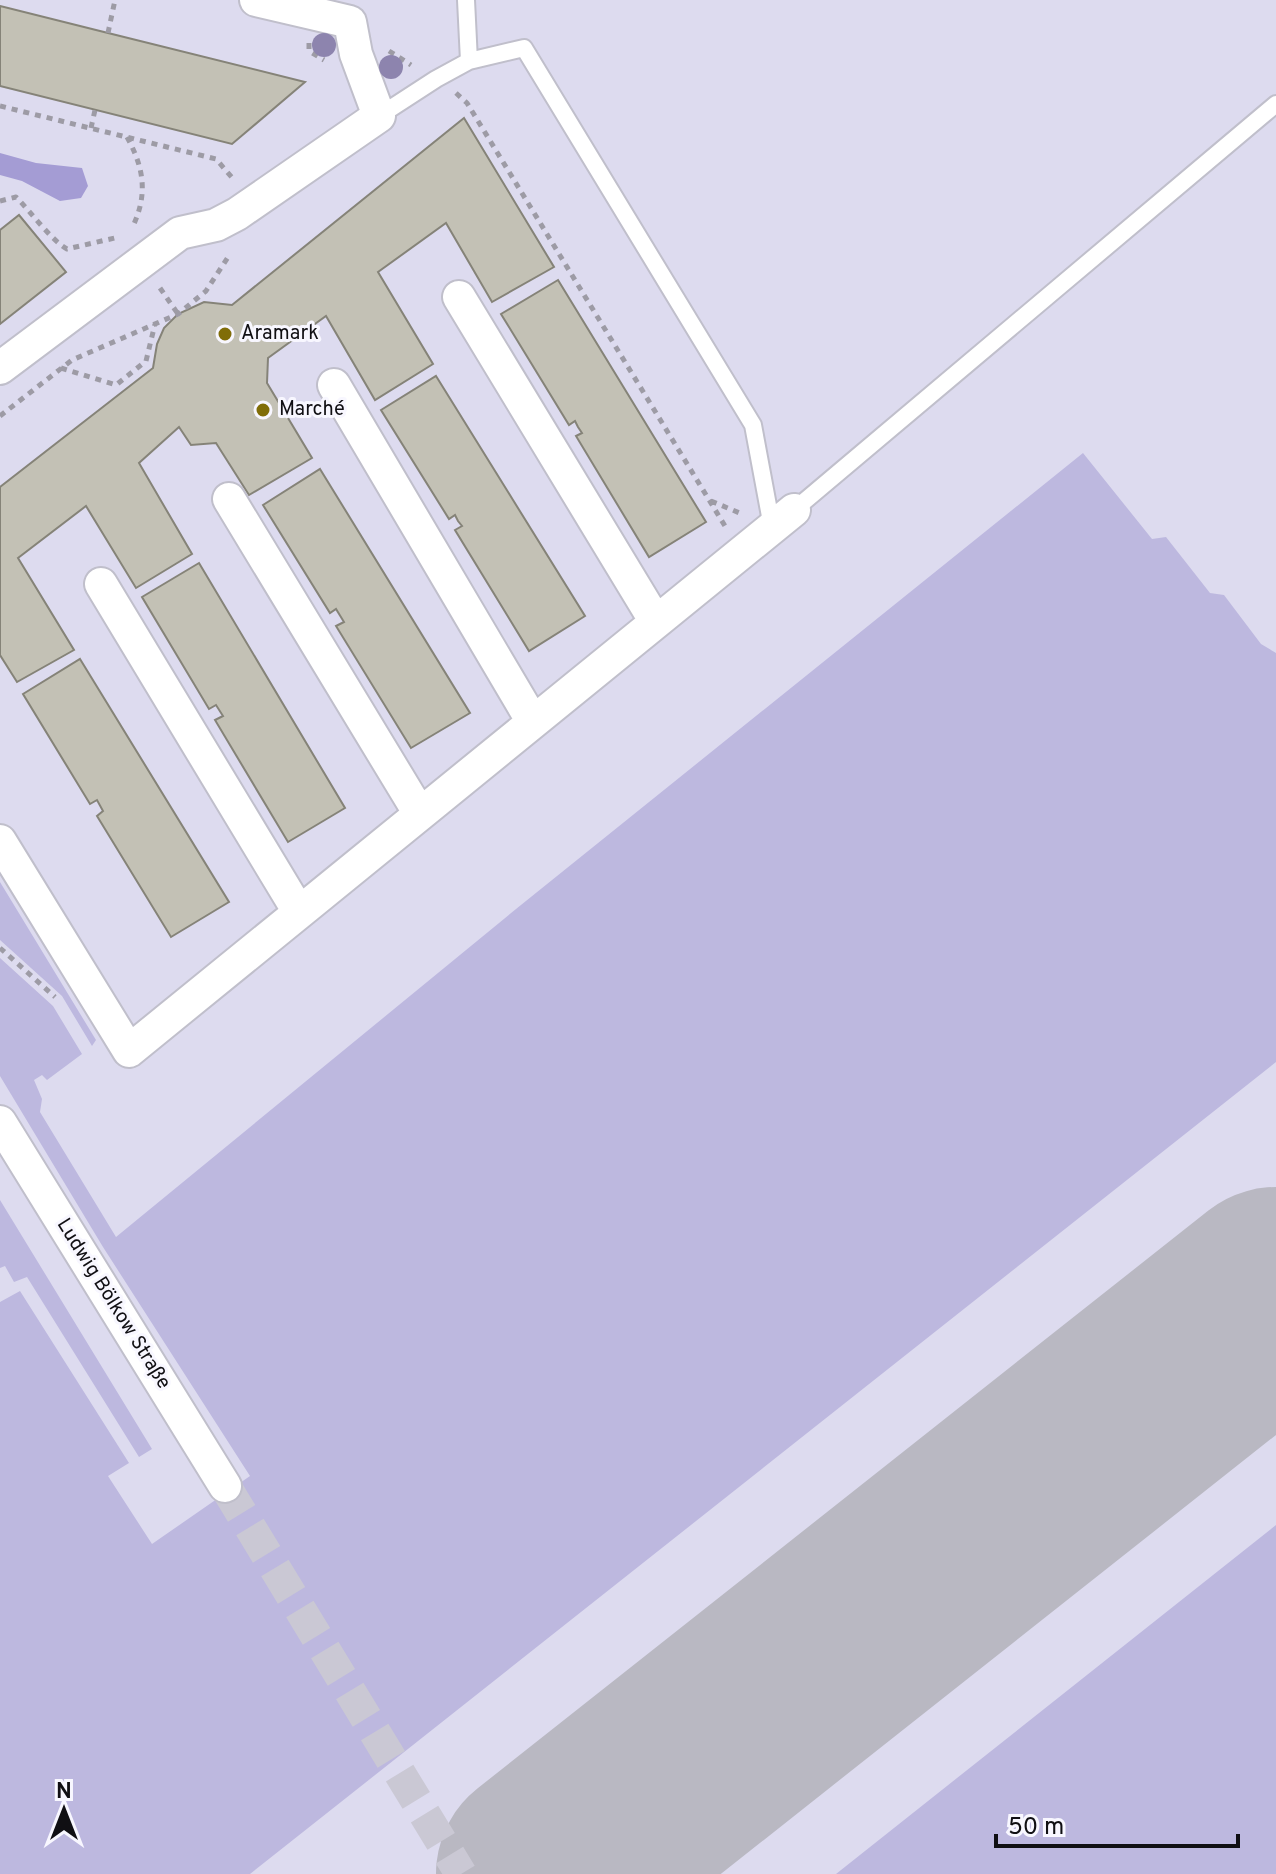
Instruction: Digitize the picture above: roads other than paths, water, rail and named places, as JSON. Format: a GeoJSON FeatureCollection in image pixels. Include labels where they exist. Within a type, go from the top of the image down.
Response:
{"type":"FeatureCollection","features":[{"type":"Feature","properties":{"kind":"street"},"geometry":{"type":"LineString","coordinates":[[0,368],[180,233],[216,225],[237,214],[379,116],[356,54],[350,22],[256,0]]}},
{"type":"Feature","properties":{"kind":"street"},"geometry":{"type":"LineString","coordinates":[[459,297],[656,622]]}},
{"type":"Feature","properties":{"kind":"street"},"geometry":{"type":"LineString","coordinates":[[334,385],[533,722]]}},
{"type":"Feature","properties":{"kind":"street"},"geometry":{"type":"LineString","coordinates":[[229,499],[420,814]]}},
{"type":"Feature","properties":{"kind":"street"},"geometry":{"type":"LineString","coordinates":[[0,841],[129,1051],[783,518]]}},
{"type":"Feature","properties":{"kind":"street"},"geometry":{"type":"LineString","coordinates":[[101,584],[299,912]]}},
{"type":"Feature","properties":{"kind":"street","name":"Ludwig Bölkow Straße"},"geometry":{"type":"LineString","coordinates":[[0,1122],[225,1486]]}},
{"type":"Feature","properties":{"kind":"lane"},"geometry":{"type":"LineString","coordinates":[[466,0],[469,61]]}},
{"type":"Feature","properties":{"kind":"lane"},"geometry":{"type":"LineString","coordinates":[[379,116],[469,61],[524,48],[753,425],[783,518],[1276,104]]}},
{"type":"Feature","properties":{"kind":"tunnel"},"geometry":{"type":"LineString","coordinates":[[225,1486],[461,1874]]}},
{"type":"Feature","properties":{"kind":"place","name":"Aramark"},"geometry":{"type":"Point","coordinates":[225,334]}},
{"type":"Feature","properties":{"kind":"place","name":"Marché"},"geometry":{"type":"Point","coordinates":[263,410]}}]}
